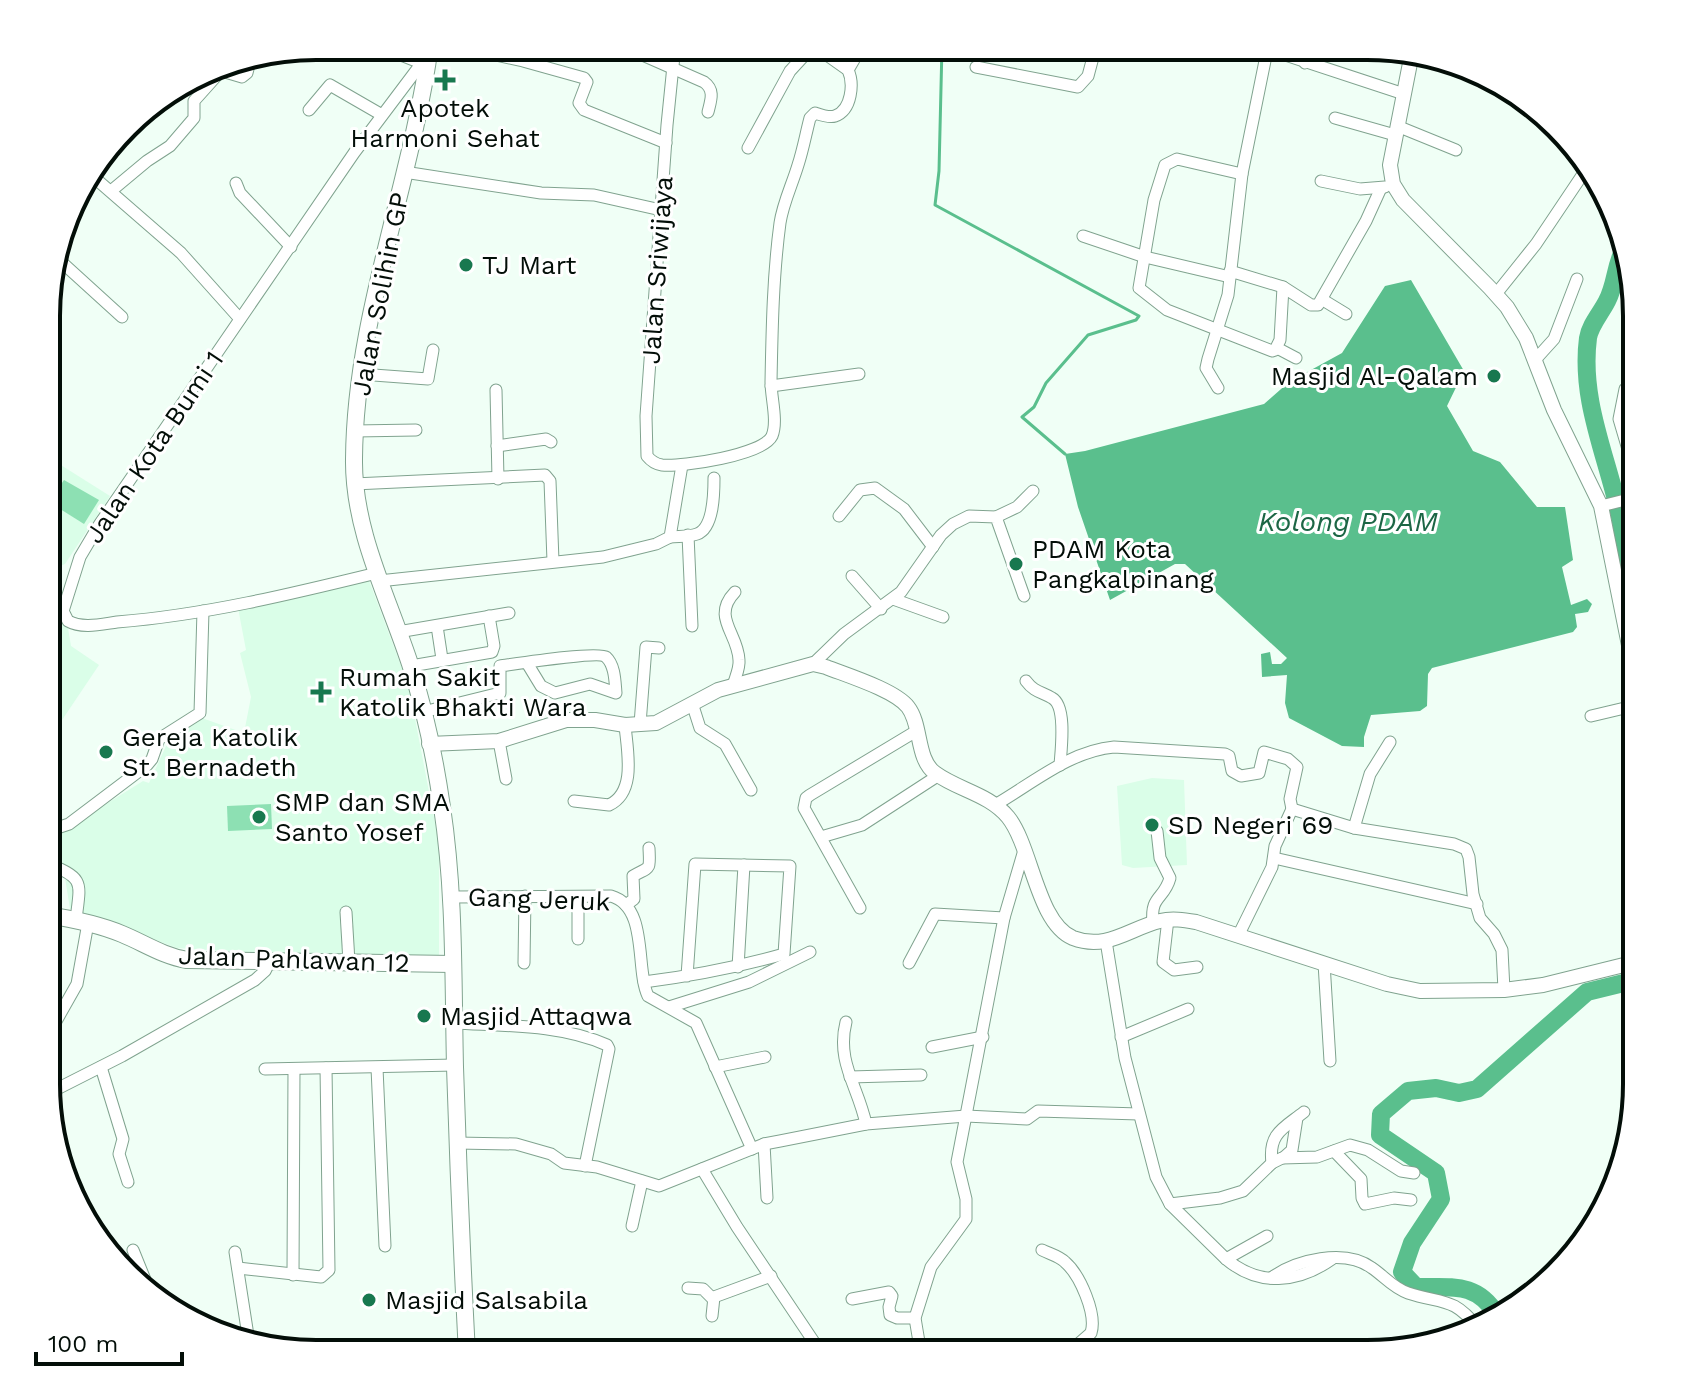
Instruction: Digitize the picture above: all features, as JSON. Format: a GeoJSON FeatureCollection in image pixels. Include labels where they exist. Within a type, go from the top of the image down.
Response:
{"type":"FeatureCollection","features":[{"type":"Feature","properties":{"kind":"main road","name":"Jalan Solihin GP"},"geometry":{"type":"LineString","coordinates":[[426,60],[424,94],[373,297],[360,374],[354,484],[378,577],[411,666],[442,806],[450,897],[466,1340]]}},
{"type":"Feature","properties":{"kind":"main road","name":"Jalan Pahlawan 12"},"geometry":{"type":"LineString","coordinates":[[61,917],[124,934],[173,958],[453,964]]}},
{"type":"Feature","properties":{"kind":"street"},"geometry":{"type":"LineString","coordinates":[[412,60],[424,65]]}},
{"type":"Feature","properties":{"kind":"street"},"geometry":{"type":"LineString","coordinates":[[519,60],[584,78],[587,82],[579,103],[584,110],[666,143]]}},
{"type":"Feature","properties":{"kind":"street"},"geometry":{"type":"LineString","coordinates":[[653,60],[710,86],[712,92],[708,112]]}},
{"type":"Feature","properties":{"kind":"street","name":"Jalan Sriwijaya"},"geometry":{"type":"LineString","coordinates":[[673,60],[647,390],[646,449],[647,456],[654,462],[682,465]]}},
{"type":"Feature","properties":{"kind":"street"},"geometry":{"type":"LineString","coordinates":[[748,148],[790,71],[800,60]]}},
{"type":"Feature","properties":{"kind":"street"},"geometry":{"type":"LineString","coordinates":[[670,537],[682,465],[752,450],[767,444],[774,429],[771,386],[776,268],[783,209],[810,118],[815,113],[834,117],[845,107],[852,84],[848,70],[834,60]]}},
{"type":"Feature","properties":{"kind":"street"},"geometry":{"type":"LineString","coordinates":[[848,70],[854,61]]}},
{"type":"Feature","properties":{"kind":"street"},"geometry":{"type":"LineString","coordinates":[[976,67],[1078,87],[1088,76],[1092,61]]}},
{"type":"Feature","properties":{"kind":"street"},"geometry":{"type":"LineString","coordinates":[[1218,388],[1206,368],[1228,295],[1242,174],[1262,61]]}},
{"type":"Feature","properties":{"kind":"street"},"geometry":{"type":"LineString","coordinates":[[1300,61],[1404,94]]}},
{"type":"Feature","properties":{"kind":"street"},"geometry":{"type":"LineString","coordinates":[[1083,236],[1145,257],[1283,287],[1311,305],[1318,305],[1387,186],[1410,64]]}},
{"type":"Feature","properties":{"kind":"street","name":"Jalan Kota Bumi 1"},"geometry":{"type":"LineString","coordinates":[[424,65],[382,115],[85,547],[63,611],[68,621],[84,625],[203,611],[378,577],[632,551],[670,537],[688,535]]}},
{"type":"Feature","properties":{"kind":"street"},"geometry":{"type":"LineString","coordinates":[[111,191],[178,138],[194,118],[194,101],[206,85]]}},
{"type":"Feature","properties":{"kind":"street"},"geometry":{"type":"LineString","coordinates":[[309,110],[330,85],[382,115]]}},
{"type":"Feature","properties":{"kind":"street"},"geometry":{"type":"LineString","coordinates":[[1335,118],[1396,130],[1456,150]]}},
{"type":"Feature","properties":{"kind":"street"},"geometry":{"type":"LineString","coordinates":[[1242,174],[1177,159],[1165,165],[1154,200],[1139,283],[1142,292],[1167,310],[1272,351],[1280,340],[1283,287]]}},
{"type":"Feature","properties":{"kind":"street"},"geometry":{"type":"LineString","coordinates":[[404,172],[541,193],[594,195],[661,210]]}},
{"type":"Feature","properties":{"kind":"street"},"geometry":{"type":"LineString","coordinates":[[1496,294],[1536,244],[1581,176]]}},
{"type":"Feature","properties":{"kind":"street"},"geometry":{"type":"LineString","coordinates":[[99,181],[181,253],[240,319]]}},
{"type":"Feature","properties":{"kind":"street"},"geometry":{"type":"LineString","coordinates":[[1321,181],[1360,189],[1387,186],[1496,294],[1517,323],[1554,410],[1605,505],[1622,603]]}},
{"type":"Feature","properties":{"kind":"street"},"geometry":{"type":"LineString","coordinates":[[236,183],[240,193],[291,247]]}},
{"type":"Feature","properties":{"kind":"street"},"geometry":{"type":"LineString","coordinates":[[66,266],[122,317]]}},
{"type":"Feature","properties":{"kind":"street"},"geometry":{"type":"LineString","coordinates":[[1535,360],[1554,339],[1577,279]]}},
{"type":"Feature","properties":{"kind":"street"},"geometry":{"type":"LineString","coordinates":[[1323,300],[1346,314]]}},
{"type":"Feature","properties":{"kind":"street"},"geometry":{"type":"LineString","coordinates":[[1277,348],[1296,358]]}},
{"type":"Feature","properties":{"kind":"street"},"geometry":{"type":"LineString","coordinates":[[360,374],[428,379],[433,350]]}},
{"type":"Feature","properties":{"kind":"street"},"geometry":{"type":"LineString","coordinates":[[771,386],[859,374]]}},
{"type":"Feature","properties":{"kind":"street"},"geometry":{"type":"LineString","coordinates":[[496,390],[498,479]]}},
{"type":"Feature","properties":{"kind":"street"},"geometry":{"type":"LineString","coordinates":[[1622,403],[1619,419],[1622,430]]}},
{"type":"Feature","properties":{"kind":"street"},"geometry":{"type":"LineString","coordinates":[[355,431],[416,430]]}},
{"type":"Feature","properties":{"kind":"street"},"geometry":{"type":"LineString","coordinates":[[497,446],[546,439],[551,442]]}},
{"type":"Feature","properties":{"kind":"street"},"geometry":{"type":"LineString","coordinates":[[354,484],[545,475],[548,478],[553,561]]}},
{"type":"Feature","properties":{"kind":"street"},"geometry":{"type":"LineString","coordinates":[[692,626],[688,535],[702,531],[709,518],[714,478]]}},
{"type":"Feature","properties":{"kind":"street"},"geometry":{"type":"LineString","coordinates":[[839,516],[860,490],[875,488],[904,509],[933,547]]}},
{"type":"Feature","properties":{"kind":"street"},"geometry":{"type":"LineString","coordinates":[[813,664],[844,634],[881,609],[908,584],[945,530],[963,518],[977,515],[996,517],[1017,507],[1033,491]]}},
{"type":"Feature","properties":{"kind":"street"},"geometry":{"type":"LineString","coordinates":[[1605,505],[1622,501]]}},
{"type":"Feature","properties":{"kind":"street"},"geometry":{"type":"LineString","coordinates":[[996,517],[1024,596]]}},
{"type":"Feature","properties":{"kind":"street"},"geometry":{"type":"LineString","coordinates":[[852,576],[881,609]]}},
{"type":"Feature","properties":{"kind":"street"},"geometry":{"type":"LineString","coordinates":[[733,686],[739,660],[724,610],[735,592]]}},
{"type":"Feature","properties":{"kind":"street"},"geometry":{"type":"LineString","coordinates":[[893,599],[943,617]]}},
{"type":"Feature","properties":{"kind":"street"},"geometry":{"type":"LineString","coordinates":[[61,827],[69,824],[147,765],[159,739],[200,713],[203,611]]}},
{"type":"Feature","properties":{"kind":"street"},"geometry":{"type":"LineString","coordinates":[[398,632],[509,613]]}},
{"type":"Feature","properties":{"kind":"street"},"geometry":{"type":"LineString","coordinates":[[411,666],[494,651],[489,616]]}},
{"type":"Feature","properties":{"kind":"street"},"geometry":{"type":"LineString","coordinates":[[437,626],[442,659]]}},
{"type":"Feature","properties":{"kind":"street"},"geometry":{"type":"LineString","coordinates":[[574,801],[609,805],[621,796],[628,772],[632,724],[646,647],[659,648]]}},
{"type":"Feature","properties":{"kind":"street"},"geometry":{"type":"LineString","coordinates":[[423,712],[500,693],[500,666],[600,654],[607,657],[612,667],[616,693],[590,684],[555,693],[541,686],[527,663]]}},
{"type":"Feature","properties":{"kind":"street"},"geometry":{"type":"LineString","coordinates":[[429,744],[499,741],[566,720],[632,724],[663,721],[709,694],[813,664],[896,697],[908,707],[926,761],[939,775],[995,805],[1013,825],[1055,923],[1072,937],[1106,941],[1160,921],[1196,922],[1387,984],[1420,991],[1504,990],[1543,985],[1623,965]]}},
{"type":"Feature","properties":{"kind":"street"},"geometry":{"type":"LineString","coordinates":[[1026,681],[1034,690],[1058,704],[1062,720],[1060,765]]}},
{"type":"Feature","properties":{"kind":"street"},"geometry":{"type":"LineString","coordinates":[[692,703],[700,728],[725,744],[751,790]]}},
{"type":"Feature","properties":{"kind":"street"},"geometry":{"type":"LineString","coordinates":[[1591,716],[1623,709]]}},
{"type":"Feature","properties":{"kind":"street"},"geometry":{"type":"LineString","coordinates":[[860,908],[804,808],[806,798],[918,730]]}},
{"type":"Feature","properties":{"kind":"street"},"geometry":{"type":"LineString","coordinates":[[499,741],[506,779]]}},
{"type":"Feature","properties":{"kind":"street"},"geometry":{"type":"LineString","coordinates":[[1354,828],[1370,774],[1390,742]]}},
{"type":"Feature","properties":{"kind":"street"},"geometry":{"type":"LineString","coordinates":[[995,805],[1060,765],[1099,749],[1134,747],[1225,754],[1235,774],[1256,775],[1261,771],[1265,751],[1288,759],[1296,766],[1290,799],[1292,809],[1253,909],[1239,934]]}},
{"type":"Feature","properties":{"kind":"street"},"geometry":{"type":"LineString","coordinates":[[821,837],[862,825],[939,775]]}},
{"type":"Feature","properties":{"kind":"street"},"geometry":{"type":"LineString","coordinates":[[1292,809],[1354,828],[1454,844],[1466,849],[1482,922],[1494,934],[1502,950],[1504,990]]}},
{"type":"Feature","properties":{"kind":"street"},"geometry":{"type":"LineString","coordinates":[[1157,831],[1160,858],[1170,878],[1167,887],[1154,902],[1160,921],[1163,962],[1174,970],[1197,967]]}},
{"type":"Feature","properties":{"kind":"street"},"geometry":{"type":"LineString","coordinates":[[626,905],[634,899],[633,876],[646,872],[649,867],[649,848]]}},
{"type":"Feature","properties":{"kind":"street"},"geometry":{"type":"LineString","coordinates":[[919,1339],[915,1318],[935,1258],[966,1219],[966,1199],[957,1162],[1004,918],[1024,850]]}},
{"type":"Feature","properties":{"kind":"street"},"geometry":{"type":"LineString","coordinates":[[1274,858],[1477,904]]}},
{"type":"Feature","properties":{"kind":"street"},"geometry":{"type":"LineString","coordinates":[[687,976],[695,864],[790,866],[784,954],[738,967],[687,976],[644,982],[648,996],[696,1023],[715,1067],[758,1147],[767,1198]]}},
{"type":"Feature","properties":{"kind":"street"},"geometry":{"type":"LineString","coordinates":[[738,967],[744,865]]}},
{"type":"Feature","properties":{"kind":"street"},"geometry":{"type":"LineString","coordinates":[[61,869],[76,879],[80,890],[82,921],[77,984],[61,1013]]}},
{"type":"Feature","properties":{"kind":"street"},"geometry":{"type":"LineString","coordinates":[[524,963],[525,896]]}},
{"type":"Feature","properties":{"kind":"street","name":"Gang Jeruk"},"geometry":{"type":"LineString","coordinates":[[450,897],[615,897],[626,905],[637,930],[644,982]]}},
{"type":"Feature","properties":{"kind":"street"},"geometry":{"type":"LineString","coordinates":[[578,898],[578,939]]}},
{"type":"Feature","properties":{"kind":"street"},"geometry":{"type":"LineString","coordinates":[[346,912],[349,962]]}},
{"type":"Feature","properties":{"kind":"street"},"geometry":{"type":"LineString","coordinates":[[909,963],[935,914],[1004,918]]}},
{"type":"Feature","properties":{"kind":"street"},"geometry":{"type":"LineString","coordinates":[[1106,941],[1121,1037],[1139,1114],[1156,1177],[1170,1204],[1226,1259],[1247,1273],[1270,1278],[1300,1276],[1332,1259],[1355,1259],[1408,1293],[1447,1301],[1470,1319]]}},
{"type":"Feature","properties":{"kind":"street"},"geometry":{"type":"LineString","coordinates":[[668,1007],[749,982],[810,952]]}},
{"type":"Feature","properties":{"kind":"street"},"geometry":{"type":"LineString","coordinates":[[61,1087],[255,980],[270,961]]}},
{"type":"Feature","properties":{"kind":"street"},"geometry":{"type":"LineString","coordinates":[[1324,963],[1330,1061]]}},
{"type":"Feature","properties":{"kind":"street"},"geometry":{"type":"LineString","coordinates":[[1121,1037],[1188,1009]]}},
{"type":"Feature","properties":{"kind":"street"},"geometry":{"type":"LineString","coordinates":[[846,1022],[842,1049],[866,1124]]}},
{"type":"Feature","properties":{"kind":"street"},"geometry":{"type":"LineString","coordinates":[[454,1023],[532,1028],[570,1034],[607,1045],[609,1049],[585,1166]]}},
{"type":"Feature","properties":{"kind":"street"},"geometry":{"type":"LineString","coordinates":[[932,1047],[983,1037]]}},
{"type":"Feature","properties":{"kind":"street"},"geometry":{"type":"LineString","coordinates":[[715,1067],[765,1057]]}},
{"type":"Feature","properties":{"kind":"street"},"geometry":{"type":"LineString","coordinates":[[265,1069],[455,1065]]}},
{"type":"Feature","properties":{"kind":"street"},"geometry":{"type":"LineString","coordinates":[[101,1067],[123,1139],[119,1154],[128,1182]]}},
{"type":"Feature","properties":{"kind":"street"},"geometry":{"type":"LineString","coordinates":[[238,1268],[321,1277],[329,1270],[326,1068]]}},
{"type":"Feature","properties":{"kind":"street"},"geometry":{"type":"LineString","coordinates":[[377,1068],[385,1246]]}},
{"type":"Feature","properties":{"kind":"street"},"geometry":{"type":"LineString","coordinates":[[293,1275],[294,1069]]}},
{"type":"Feature","properties":{"kind":"street"},"geometry":{"type":"LineString","coordinates":[[850,1077],[921,1075]]}},
{"type":"Feature","properties":{"kind":"street"},"geometry":{"type":"LineString","coordinates":[[457,1143],[516,1144],[551,1154],[564,1163],[597,1167],[659,1186],[758,1147],[866,1124],[966,1116],[1027,1119],[1037,1111],[1139,1114]]}},
{"type":"Feature","properties":{"kind":"street"},"geometry":{"type":"LineString","coordinates":[[1170,1204],[1220,1198],[1243,1191],[1292,1150],[1301,1115],[1285,1126],[1274,1139],[1270,1149],[1277,1160]]}},
{"type":"Feature","properties":{"kind":"street"},"geometry":{"type":"LineString","coordinates":[[1277,1160],[1317,1157],[1356,1146],[1401,1171],[1414,1173]]}},
{"type":"Feature","properties":{"kind":"street"},"geometry":{"type":"LineString","coordinates":[[1334,1151],[1361,1179],[1365,1204],[1394,1198],[1411,1200]]}},
{"type":"Feature","properties":{"kind":"street"},"geometry":{"type":"LineString","coordinates":[[702,1169],[813,1340]]}},
{"type":"Feature","properties":{"kind":"street"},"geometry":{"type":"LineString","coordinates":[[632,1226],[642,1181]]}},
{"type":"Feature","properties":{"kind":"street"},"geometry":{"type":"LineString","coordinates":[[1226,1259],[1267,1236]]}},
{"type":"Feature","properties":{"kind":"street"},"geometry":{"type":"LineString","coordinates":[[133,1250],[141,1270]]}},
{"type":"Feature","properties":{"kind":"street"},"geometry":{"type":"LineString","coordinates":[[1042,1250],[1060,1258],[1075,1275],[1092,1318],[1091,1333],[1084,1339]]}},
{"type":"Feature","properties":{"kind":"street"},"geometry":{"type":"LineString","coordinates":[[235,1252],[247,1330]]}},
{"type":"Feature","properties":{"kind":"street"},"geometry":{"type":"LineString","coordinates":[[712,1298],[771,1276]]}},
{"type":"Feature","properties":{"kind":"street"},"geometry":{"type":"LineString","coordinates":[[688,1288],[703,1289],[712,1298],[712,1316]]}},
{"type":"Feature","properties":{"kind":"street"},"geometry":{"type":"LineString","coordinates":[[852,1299],[889,1292],[892,1296],[890,1315],[915,1318]]}},
{"type":"Feature","properties":{"kind":"shaded area"},"geometry":{"type":"Polygon","coordinates":[[[60,465],[110,496],[65,564],[60,566],[60,465]]]}},
{"type":"Feature","properties":{"kind":"shaded area"},"geometry":{"type":"Polygon","coordinates":[[[64,480],[99,500],[84,524],[60,509],[60,486],[64,480]]]}},
{"type":"Feature","properties":{"kind":"shaded area","name":"SMP dan SMA Santo Yosef"},"geometry":{"type":"Polygon","coordinates":[[[368,578],[409,687],[439,844],[439,959],[347,959],[177,948],[70,909],[61,832],[143,781],[149,783],[172,733],[202,718],[244,733],[251,697],[240,653],[246,650],[238,608],[368,578]]]}},
{"type":"Feature","properties":{"kind":"shaded area"},"geometry":{"type":"Polygon","coordinates":[[[60,620],[68,628],[71,646],[99,665],[61,722],[60,620]]]}},
{"type":"Feature","properties":{"kind":"shaded area","name":"SD Negeri 69"},"geometry":{"type":"Polygon","coordinates":[[[1152,778],[1184,780],[1187,865],[1133,868],[1122,865],[1117,786],[1152,778]]]}},
{"type":"Feature","properties":{"kind":"shaded area"},"geometry":{"type":"Polygon","coordinates":[[[271,804],[272,829],[228,831],[227,806],[271,804]]]}},
{"type":"Feature","properties":{"kind":"water","name":"Kolong PDAM"},"geometry":{"type":"Polygon","coordinates":[[[1411,280],[1464,371],[1447,406],[1473,451],[1500,462],[1537,507],[1565,507],[1573,560],[1562,567],[1571,605],[1587,599],[1592,604],[1588,612],[1575,614],[1577,627],[1573,632],[1432,668],[1428,674],[1427,706],[1420,711],[1371,715],[1364,747],[1342,746],[1289,718],[1285,703],[1287,675],[1262,677],[1261,654],[1270,652],[1272,664],[1281,664],[1287,658],[1185,564],[1175,564],[1110,600],[1078,507],[1065,454],[1264,404],[1289,382],[1342,353],[1385,286],[1411,280]]]}},
{"type":"Feature","properties":{"kind":"waterway"},"geometry":{"type":"LineString","coordinates":[[942,61],[939,171],[935,205],[1139,316],[1136,320],[1088,335],[1046,383],[1034,407],[1022,417],[1065,454]]}},
{"type":"Feature","properties":{"kind":"waterway"},"geometry":{"type":"LineString","coordinates":[[1618,266],[1610,295],[1589,333],[1587,361],[1591,405],[1622,531]]}},
{"type":"Feature","properties":{"kind":"waterway"},"geometry":{"type":"LineString","coordinates":[[1491,1307],[1471,1291],[1451,1287],[1416,1287],[1402,1272],[1412,1243],[1441,1199],[1436,1173],[1380,1135],[1381,1114],[1408,1091],[1436,1088],[1459,1093],[1477,1089],[1587,992],[1623,983]]}},
{"type":"Feature","properties":{"kind":"place","name":"Apotek Harmoni Sehat"},"geometry":{"type":"Point","coordinates":[445,80]}},
{"type":"Feature","properties":{"kind":"place","name":"TJ Mart"},"geometry":{"type":"Point","coordinates":[466,265]}},
{"type":"Feature","properties":{"kind":"place","name":"Masjid Al-Qalam"},"geometry":{"type":"Point","coordinates":[1494,376]}},
{"type":"Feature","properties":{"kind":"place","name":"PDAM Kota Pangkalpinang"},"geometry":{"type":"Point","coordinates":[1016,564]}},
{"type":"Feature","properties":{"kind":"place","name":"Rumah Sakit Katolik Bhakti Wara"},"geometry":{"type":"Point","coordinates":[321,692]}},
{"type":"Feature","properties":{"kind":"place","name":"Gereja Katolik St. Bernadeth"},"geometry":{"type":"Point","coordinates":[106,752]}},
{"type":"Feature","properties":{"kind":"place","name":"SMP dan SMA Santo Yosef"},"geometry":{"type":"Point","coordinates":[259,817]}},
{"type":"Feature","properties":{"kind":"place","name":"SD Negeri 69"},"geometry":{"type":"Point","coordinates":[1152,825]}},
{"type":"Feature","properties":{"kind":"place","name":"Masjid Attaqwa"},"geometry":{"type":"Point","coordinates":[424,1016]}},
{"type":"Feature","properties":{"kind":"place","name":"Masjid Salsabila"},"geometry":{"type":"Point","coordinates":[369,1300]}}]}
